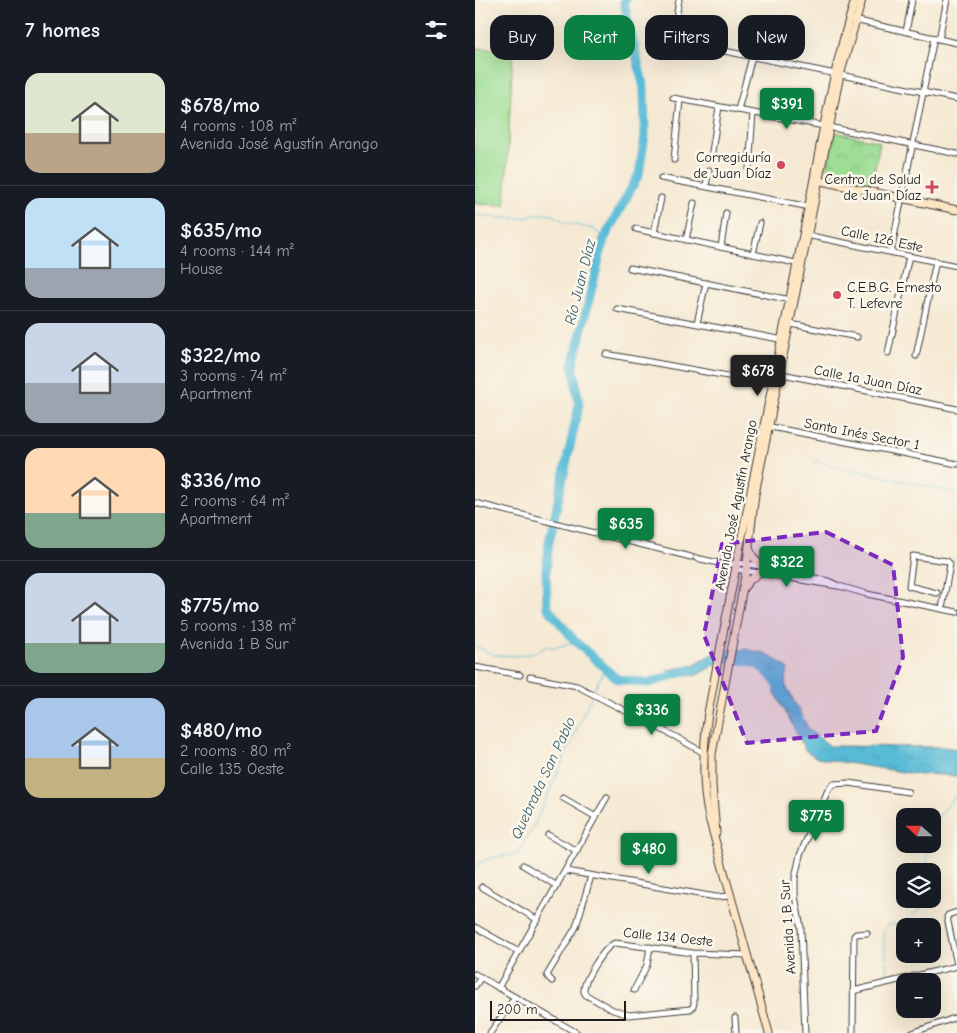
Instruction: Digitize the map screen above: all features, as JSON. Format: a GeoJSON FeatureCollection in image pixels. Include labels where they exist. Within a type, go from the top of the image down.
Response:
{"type":"FeatureCollection","features":[{"type":"Feature","properties":{"kind":"main road","name":"Avenida José Agustín Arango"},"geometry":{"type":"LineString","coordinates":[[769,1033],[709,818],[704,783],[706,728],[745,519],[806,235],[837,74],[855,0]]}},
{"type":"Feature","properties":{"kind":"main road","name":"Avenida José Agustín Arango"},"geometry":{"type":"LineString","coordinates":[[851,20],[861,0]]}},
{"type":"Feature","properties":{"kind":"main road"},"geometry":{"type":"LineString","coordinates":[[816,180],[957,210]]}},
{"type":"Feature","properties":{"kind":"main road","name":"Avenida José Agustín Arango"},"geometry":{"type":"LineString","coordinates":[[716,841],[712,771],[715,741],[743,590],[772,384],[777,373]]}},
{"type":"Feature","properties":{"kind":"main road"},"geometry":{"type":"LineString","coordinates":[[743,590],[760,570],[749,546]]}},
{"type":"Feature","properties":{"kind":"main road"},"geometry":{"type":"LineString","coordinates":[[712,771],[704,753],[710,749],[715,741]]}},
{"type":"Feature","properties":{"kind":"street"},"geometry":{"type":"LineString","coordinates":[[679,0],[673,36],[675,40],[738,54]]}},
{"type":"Feature","properties":{"kind":"street"},"geometry":{"type":"LineString","coordinates":[[906,32],[912,0]]}},
{"type":"Feature","properties":{"kind":"street"},"geometry":{"type":"LineString","coordinates":[[891,252],[923,93],[947,0]]}},
{"type":"Feature","properties":{"kind":"street"},"geometry":{"type":"LineString","coordinates":[[851,20],[957,43]]}},
{"type":"Feature","properties":{"kind":"street"},"geometry":{"type":"LineString","coordinates":[[738,110],[751,60]]}},
{"type":"Feature","properties":{"kind":"street"},"geometry":{"type":"LineString","coordinates":[[767,60],[957,100]]}},
{"type":"Feature","properties":{"kind":"street"},"geometry":{"type":"LineString","coordinates":[[673,98],[957,154]]}},
{"type":"Feature","properties":{"kind":"street"},"geometry":{"type":"LineString","coordinates":[[674,160],[680,100]]}},
{"type":"Feature","properties":{"kind":"street"},"geometry":{"type":"LineString","coordinates":[[711,158],[719,107]]}},
{"type":"Feature","properties":{"kind":"street"},"geometry":{"type":"LineString","coordinates":[[749,169],[753,113]]}},
{"type":"Feature","properties":{"kind":"street"},"geometry":{"type":"LineString","coordinates":[[706,186],[709,170]]}},
{"type":"Feature","properties":{"kind":"street"},"geometry":{"type":"LineString","coordinates":[[661,178],[811,207]]}},
{"type":"Feature","properties":{"kind":"street"},"geometry":{"type":"LineString","coordinates":[[654,233],[661,198]]}},
{"type":"Feature","properties":{"kind":"street"},"geometry":{"type":"LineString","coordinates":[[686,240],[694,203]]}},
{"type":"Feature","properties":{"kind":"street"},"geometry":{"type":"LineString","coordinates":[[721,247],[726,213]]}},
{"type":"Feature","properties":{"kind":"street"},"geometry":{"type":"LineString","coordinates":[[753,254],[759,223]]}},
{"type":"Feature","properties":{"kind":"street"},"geometry":{"type":"LineString","coordinates":[[637,229],[799,264]]}},
{"type":"Feature","properties":{"kind":"street","name":"Calle 126 Este"},"geometry":{"type":"LineString","coordinates":[[806,235],[957,266]]}},
{"type":"Feature","properties":{"kind":"street"},"geometry":{"type":"LineString","coordinates":[[888,353],[909,256]]}},
{"type":"Feature","properties":{"kind":"street"},"geometry":{"type":"LineString","coordinates":[[916,356],[936,262]]}},
{"type":"Feature","properties":{"kind":"street"},"geometry":{"type":"LineString","coordinates":[[630,268],[792,300]]}},
{"type":"Feature","properties":{"kind":"street"},"geometry":{"type":"LineString","coordinates":[[697,323],[705,283]]}},
{"type":"Feature","properties":{"kind":"street"},"geometry":{"type":"LineString","coordinates":[[617,308],[784,340]]}},
{"type":"Feature","properties":{"kind":"street"},"geometry":{"type":"LineString","coordinates":[[787,323],[857,337]]}},
{"type":"Feature","properties":{"kind":"street"},"geometry":{"type":"LineString","coordinates":[[606,354],[772,384]]}},
{"type":"Feature","properties":{"kind":"street","name":"Calle 1a Juan Díaz"},"geometry":{"type":"LineString","coordinates":[[777,373],[957,409]]}},
{"type":"Feature","properties":{"kind":"street","name":"Santa Inés Sector 1"},"geometry":{"type":"LineString","coordinates":[[766,426],[957,464]]}},
{"type":"Feature","properties":{"kind":"street"},"geometry":{"type":"LineString","coordinates":[[475,503],[693,558],[828,581],[867,594],[957,612]]}},
{"type":"Feature","properties":{"kind":"street"},"geometry":{"type":"LineString","coordinates":[[937,593],[909,586],[913,556],[947,561],[950,564],[942,609]]}},
{"type":"Feature","properties":{"kind":"street"},"geometry":{"type":"LineString","coordinates":[[475,667],[520,675]]}},
{"type":"Feature","properties":{"kind":"street"},"geometry":{"type":"LineString","coordinates":[[530,677],[577,686],[704,753]]}},
{"type":"Feature","properties":{"kind":"street","name":"Avenida 1 B Sur"},"geometry":{"type":"LineString","coordinates":[[805,1033],[801,928],[794,888],[797,864],[803,848],[828,790],[833,784],[849,783],[908,792]]}},
{"type":"Feature","properties":{"kind":"street"},"geometry":{"type":"LineString","coordinates":[[498,988],[607,797]]}},
{"type":"Feature","properties":{"kind":"street"},"geometry":{"type":"LineString","coordinates":[[563,798],[596,816]]}},
{"type":"Feature","properties":{"kind":"street"},"geometry":{"type":"LineString","coordinates":[[548,835],[577,851]]}},
{"type":"Feature","properties":{"kind":"street"},"geometry":{"type":"LineString","coordinates":[[523,865],[557,886]]}},
{"type":"Feature","properties":{"kind":"street"},"geometry":{"type":"LineString","coordinates":[[566,871],[717,897],[731,896]]}},
{"type":"Feature","properties":{"kind":"street"},"geometry":{"type":"LineString","coordinates":[[552,981],[547,975],[575,927],[591,876]]}},
{"type":"Feature","properties":{"kind":"street"},"geometry":{"type":"LineString","coordinates":[[482,887],[538,920]]}},
{"type":"Feature","properties":{"kind":"street"},"geometry":{"type":"LineString","coordinates":[[853,991],[957,965],[947,917],[957,912]]}},
{"type":"Feature","properties":{"kind":"street"},"geometry":{"type":"LineString","coordinates":[[475,927],[519,952]]}},
{"type":"Feature","properties":{"kind":"street"},"geometry":{"type":"LineString","coordinates":[[853,1033],[854,936],[867,933]]}},
{"type":"Feature","properties":{"kind":"street","name":"Calle 134 Oeste"},"geometry":{"type":"LineString","coordinates":[[693,953],[694,1003],[690,1009],[624,1014],[586,995],[584,990],[603,952],[610,945],[621,943],[693,953],[748,955]]}},
{"type":"Feature","properties":{"kind":"street"},"geometry":{"type":"LineString","coordinates":[[634,990],[647,965],[650,947]]}},
{"type":"Feature","properties":{"kind":"street"},"geometry":{"type":"LineString","coordinates":[[475,974],[574,1032]]}},
{"type":"Feature","properties":{"kind":"street"},"geometry":{"type":"LineString","coordinates":[[475,986],[481,977]]}},
{"type":"Feature","properties":{"kind":"street"},"geometry":{"type":"LineString","coordinates":[[490,1033],[515,997]]}},
{"type":"Feature","properties":{"kind":"street"},"geometry":{"type":"LineString","coordinates":[[912,1033],[957,1017]]}},
{"type":"Feature","properties":{"kind":"street"},"geometry":{"type":"LineString","coordinates":[[735,1018],[736,1033]]}},
{"type":"Feature","properties":{"kind":"highlighted area"},"geometry":{"type":"Polygon","coordinates":[[[826,532],[893,565],[903,657],[876,731],[747,743],[704,635],[722,544],[826,532]]]}},
{"type":"Feature","properties":{"kind":"green space"},"geometry":{"type":"Polygon","coordinates":[[[475,48],[490,49],[490,60],[512,60],[505,205],[475,204],[475,48]]]}},
{"type":"Feature","properties":{"kind":"green space"},"geometry":{"type":"Polygon","coordinates":[[[835,132],[880,142],[871,187],[825,177],[835,132]]]}},
{"type":"Feature","properties":{"kind":"water"},"geometry":{"type":"Polygon","coordinates":[[[746,649],[767,654],[788,668],[785,684],[809,730],[830,746],[943,747],[957,749],[957,776],[921,775],[817,758],[806,751],[774,690],[776,680],[767,665],[742,658],[718,663],[695,676],[667,670],[691,666],[718,651],[746,649]]]}},
{"type":"Feature","properties":{"kind":"waterway","name":"Río Juan Díaz"},"geometry":{"type":"LineString","coordinates":[[625,0],[624,3],[644,88],[645,135],[639,174],[604,239],[573,365],[579,405],[549,542],[546,571],[547,607],[575,641],[617,679],[649,683],[692,669]]}},
{"type":"Feature","properties":{"kind":"waterway"},"geometry":{"type":"LineString","coordinates":[[475,215],[503,218],[526,218],[539,214],[553,215],[567,223],[593,229],[605,238]]}},
{"type":"Feature","properties":{"kind":"waterway"},"geometry":{"type":"LineString","coordinates":[[814,461],[957,493]]}},
{"type":"Feature","properties":{"kind":"waterway"},"geometry":{"type":"LineString","coordinates":[[475,646],[495,655],[515,656],[531,654],[548,646],[555,648],[575,641]]}},
{"type":"Feature","properties":{"kind":"waterway","name":"Río Juan Díaz"},"geometry":{"type":"LineString","coordinates":[[725,658],[745,661],[759,666],[770,675],[781,691]]}},
{"type":"Feature","properties":{"kind":"waterway","name":"Quebrada San Pablo"},"geometry":{"type":"LineString","coordinates":[[593,692],[605,668]]}},
{"type":"Feature","properties":{"kind":"waterway","name":"Quebrada San Pablo"},"geometry":{"type":"LineString","coordinates":[[475,867],[489,859],[516,855],[533,828],[592,695]]}},
{"type":"Feature","properties":{"kind":"waterway"},"geometry":{"type":"LineString","coordinates":[[941,813],[957,794]]}},
{"type":"Feature","properties":{"kind":"waterway"},"geometry":{"type":"LineString","coordinates":[[927,863],[928,853]]}},
{"type":"Feature","properties":{"kind":"waterway"},"geometry":{"type":"LineString","coordinates":[[884,976],[887,966],[883,932],[888,925],[900,924],[920,908]]}},
{"type":"Feature","properties":{"kind":"place","name":"Corregiduría de Juan Díaz"},"geometry":{"type":"Point","coordinates":[781,165]}},
{"type":"Feature","properties":{"kind":"place","name":"Centro de Salud de Juan Díaz"},"geometry":{"type":"Point","coordinates":[932,187]}},
{"type":"Feature","properties":{"kind":"place","name":"C.E.B.G. Ernesto T. Lefevre"},"geometry":{"type":"Point","coordinates":[837,295]}}]}
